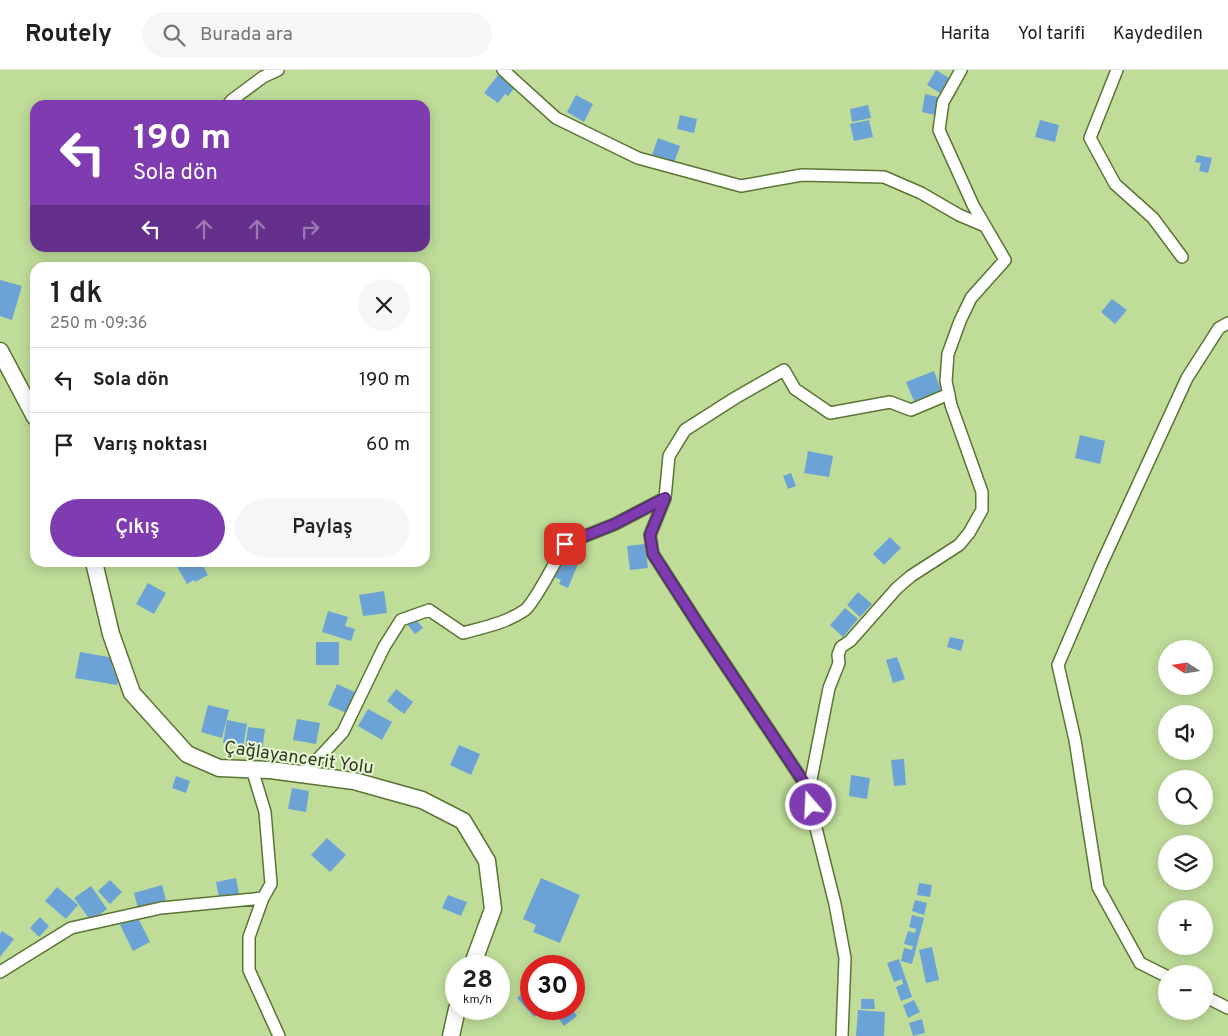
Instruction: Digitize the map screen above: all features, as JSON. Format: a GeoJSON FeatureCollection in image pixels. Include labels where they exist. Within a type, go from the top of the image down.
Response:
{"type":"FeatureCollection","features":[{"type":"Feature","properties":{"kind":"main road"},"geometry":{"type":"LineString","coordinates":[[0,351],[30,408]]}},
{"type":"Feature","properties":{"kind":"main road","name":"Çağlayancerit Yolu"},"geometry":{"type":"LineString","coordinates":[[95,567],[111,634],[132,693],[187,754],[219,768],[252,769],[354,781],[422,800],[463,821],[487,861],[493,909],[476,955]]}},
{"type":"Feature","properties":{"kind":"main road"},"geometry":{"type":"LineString","coordinates":[[451,1036],[455,1020]]}},
{"type":"Feature","properties":{"kind":"street"},"geometry":{"type":"LineString","coordinates":[[232,100],[263,77],[278,70]]}},
{"type":"Feature","properties":{"kind":"street"},"geometry":{"type":"LineString","coordinates":[[502,70],[556,118],[638,158],[741,186],[802,175],[884,177],[921,193],[959,215],[985,226]]}},
{"type":"Feature","properties":{"kind":"street"},"geometry":{"type":"LineString","coordinates":[[842,1036],[845,958],[835,904],[814,820],[809,790],[829,688],[838,663],[841,647],[850,641],[896,588],[959,545],[969,534],[982,510],[982,492],[950,405],[946,380],[948,354],[971,298],[1005,260],[973,205],[939,130],[944,102],[962,70]]}},
{"type":"Feature","properties":{"kind":"street"},"geometry":{"type":"LineString","coordinates":[[1117,70],[1090,138],[1115,184],[1153,218],[1182,257]]}},
{"type":"Feature","properties":{"kind":"street"},"geometry":{"type":"LineString","coordinates":[[1158,972],[1140,963],[1098,887],[1075,740],[1058,665],[1101,565],[1187,378],[1219,328],[1228,323]]}},
{"type":"Feature","properties":{"kind":"street"},"geometry":{"type":"LineString","coordinates":[[809,790],[653,554],[650,535],[665,498],[669,456],[685,430],[784,370],[795,389],[830,413],[890,402],[911,410],[948,394]]}},
{"type":"Feature","properties":{"kind":"street"},"geometry":{"type":"LineString","coordinates":[[303,775],[343,732],[384,647],[401,620],[429,610],[463,633],[499,624],[526,609],[555,564],[565,544],[615,524],[665,498]]}},
{"type":"Feature","properties":{"kind":"street"},"geometry":{"type":"LineString","coordinates":[[252,769],[265,812],[271,884],[263,898],[249,937],[249,970],[279,1036]]}},
{"type":"Feature","properties":{"kind":"street"},"geometry":{"type":"LineString","coordinates":[[0,972],[71,928],[161,908],[263,898]]}},
{"type":"Feature","properties":{"kind":"street"},"geometry":{"type":"LineString","coordinates":[[1213,1000],[1228,1008]]}},
{"type":"Feature","properties":{"kind":"building"},"geometry":{"type":"Polygon","coordinates":[[[936,70],[949,78],[940,93],[927,85],[936,70]]]}},
{"type":"Feature","properties":{"kind":"building"},"geometry":{"type":"Polygon","coordinates":[[[498,75],[515,87],[508,96],[505,94],[498,103],[484,93],[498,75]]]}},
{"type":"Feature","properties":{"kind":"building"},"geometry":{"type":"Polygon","coordinates":[[[925,94],[938,97],[935,115],[922,112],[925,94]]]}},
{"type":"Feature","properties":{"kind":"building"},"geometry":{"type":"Polygon","coordinates":[[[576,95],[593,104],[584,122],[567,112],[576,95]]]}},
{"type":"Feature","properties":{"kind":"building"},"geometry":{"type":"Polygon","coordinates":[[[868,105],[871,118],[852,122],[850,109],[868,105]]]}},
{"type":"Feature","properties":{"kind":"building"},"geometry":{"type":"Polygon","coordinates":[[[680,115],[697,119],[694,133],[677,129],[680,115]]]}},
{"type":"Feature","properties":{"kind":"building"},"geometry":{"type":"Polygon","coordinates":[[[869,120],[873,137],[854,141],[850,124],[869,120]]]}},
{"type":"Feature","properties":{"kind":"building"},"geometry":{"type":"Polygon","coordinates":[[[1040,120],[1059,125],[1055,142],[1035,137],[1040,120]]]}},
{"type":"Feature","properties":{"kind":"building"},"geometry":{"type":"Polygon","coordinates":[[[658,138],[680,146],[674,163],[652,155],[658,138]]]}},
{"type":"Feature","properties":{"kind":"building"},"geometry":{"type":"Polygon","coordinates":[[[1197,155],[1212,158],[1208,173],[1199,171],[1201,163],[1195,162],[1197,155]]]}},
{"type":"Feature","properties":{"kind":"building"},"geometry":{"type":"Polygon","coordinates":[[[0,280],[22,286],[12,320],[0,316],[0,280]]]}},
{"type":"Feature","properties":{"kind":"building"},"geometry":{"type":"Polygon","coordinates":[[[1112,299],[1127,310],[1115,324],[1101,312],[1112,299]]]}},
{"type":"Feature","properties":{"kind":"building"},"geometry":{"type":"Polygon","coordinates":[[[934,371],[941,390],[914,401],[906,382],[934,371]]]}},
{"type":"Feature","properties":{"kind":"building"},"geometry":{"type":"Polygon","coordinates":[[[1080,435],[1105,441],[1100,464],[1075,458],[1080,435]]]}},
{"type":"Feature","properties":{"kind":"building"},"geometry":{"type":"Polygon","coordinates":[[[808,451],[833,456],[829,477],[804,473],[808,451]]]}},
{"type":"Feature","properties":{"kind":"building"},"geometry":{"type":"Polygon","coordinates":[[[791,473],[796,486],[788,489],[783,476],[791,473]]]}},
{"type":"Feature","properties":{"kind":"building"},"geometry":{"type":"Polygon","coordinates":[[[890,537],[901,548],[884,565],[873,554],[890,537]]]}},
{"type":"Feature","properties":{"kind":"building"},"geometry":{"type":"Polygon","coordinates":[[[645,544],[648,568],[630,570],[627,546],[645,544]]]}},
{"type":"Feature","properties":{"kind":"building"},"geometry":{"type":"Polygon","coordinates":[[[562,558],[578,564],[568,588],[559,584],[561,580],[554,577],[562,558]]]}},
{"type":"Feature","properties":{"kind":"building"},"geometry":{"type":"Polygon","coordinates":[[[177,567],[204,567],[208,575],[187,584],[177,567]]]}},
{"type":"Feature","properties":{"kind":"building"},"geometry":{"type":"Polygon","coordinates":[[[148,583],[166,593],[154,614],[136,604],[148,583]]]}},
{"type":"Feature","properties":{"kind":"building"},"geometry":{"type":"Polygon","coordinates":[[[384,591],[387,613],[363,616],[359,595],[384,591]]]}},
{"type":"Feature","properties":{"kind":"building"},"geometry":{"type":"Polygon","coordinates":[[[858,592],[872,604],[860,617],[847,605],[858,592]]]}},
{"type":"Feature","properties":{"kind":"building"},"geometry":{"type":"Polygon","coordinates":[[[845,608],[858,619],[843,637],[830,625],[845,608]]]}},
{"type":"Feature","properties":{"kind":"building"},"geometry":{"type":"Polygon","coordinates":[[[328,611],[348,617],[345,626],[355,629],[351,641],[322,632],[328,611]]]}},
{"type":"Feature","properties":{"kind":"building"},"geometry":{"type":"Polygon","coordinates":[[[414,617],[423,628],[415,634],[407,624],[414,617]]]}},
{"type":"Feature","properties":{"kind":"building"},"geometry":{"type":"Polygon","coordinates":[[[950,637],[964,640],[961,651],[947,647],[950,637]]]}},
{"type":"Feature","properties":{"kind":"building"},"geometry":{"type":"Polygon","coordinates":[[[316,642],[339,642],[339,665],[316,665],[316,642]]]}},
{"type":"Feature","properties":{"kind":"building"},"geometry":{"type":"Polygon","coordinates":[[[80,652],[114,658],[112,668],[120,670],[117,685],[75,678],[80,652]]]}},
{"type":"Feature","properties":{"kind":"building"},"geometry":{"type":"Polygon","coordinates":[[[897,657],[905,679],[893,683],[886,660],[897,657]]]}},
{"type":"Feature","properties":{"kind":"building"},"geometry":{"type":"Polygon","coordinates":[[[337,684],[359,694],[349,714],[328,705],[337,684]]]}},
{"type":"Feature","properties":{"kind":"building"},"geometry":{"type":"Polygon","coordinates":[[[396,689],[413,702],[404,714],[387,701],[396,689]]]}},
{"type":"Feature","properties":{"kind":"building"},"geometry":{"type":"Polygon","coordinates":[[[208,705],[229,710],[222,738],[201,732],[208,705]]]}},
{"type":"Feature","properties":{"kind":"building"},"geometry":{"type":"Polygon","coordinates":[[[368,709],[392,722],[382,740],[358,726],[368,709]]]}},
{"type":"Feature","properties":{"kind":"building"},"geometry":{"type":"Polygon","coordinates":[[[297,719],[320,723],[316,744],[293,740],[297,719]]]}},
{"type":"Feature","properties":{"kind":"building"},"geometry":{"type":"Polygon","coordinates":[[[227,720],[247,724],[243,747],[223,743],[227,720]]]}},
{"type":"Feature","properties":{"kind":"building"},"geometry":{"type":"Polygon","coordinates":[[[248,727],[265,729],[262,751],[245,748],[248,727]]]}},
{"type":"Feature","properties":{"kind":"building"},"geometry":{"type":"Polygon","coordinates":[[[459,745],[480,754],[471,775],[450,765],[459,745]]]}},
{"type":"Feature","properties":{"kind":"building"},"geometry":{"type":"Polygon","coordinates":[[[904,759],[906,785],[894,786],[891,760],[904,759]]]}},
{"type":"Feature","properties":{"kind":"building"},"geometry":{"type":"Polygon","coordinates":[[[851,775],[870,778],[867,799],[849,796],[851,775]]]}},
{"type":"Feature","properties":{"kind":"building"},"geometry":{"type":"Polygon","coordinates":[[[176,776],[190,781],[186,793],[172,788],[176,776]]]}},
{"type":"Feature","properties":{"kind":"building"},"geometry":{"type":"Polygon","coordinates":[[[292,788],[309,791],[306,812],[288,809],[292,788]]]}},
{"type":"Feature","properties":{"kind":"building"},"geometry":{"type":"Polygon","coordinates":[[[327,838],[346,855],[330,872],[311,855],[327,838]]]}},
{"type":"Feature","properties":{"kind":"building"},"geometry":{"type":"Polygon","coordinates":[[[236,878],[239,894],[219,898],[216,882],[236,878]]]}},
{"type":"Feature","properties":{"kind":"building"},"geometry":{"type":"Polygon","coordinates":[[[541,878],[580,895],[560,943],[533,932],[536,925],[523,919],[541,878]]]}},
{"type":"Feature","properties":{"kind":"building"},"geometry":{"type":"Polygon","coordinates":[[[110,880],[122,892],[110,904],[98,891],[110,880]]]}},
{"type":"Feature","properties":{"kind":"building"},"geometry":{"type":"Polygon","coordinates":[[[919,883],[932,885],[930,897],[917,895],[919,883]]]}},
{"type":"Feature","properties":{"kind":"building"},"geometry":{"type":"Polygon","coordinates":[[[162,885],[166,900],[138,908],[134,893],[162,885]]]}},
{"type":"Feature","properties":{"kind":"building"},"geometry":{"type":"Polygon","coordinates":[[[91,886],[107,909],[91,921],[74,898],[91,886]]]}},
{"type":"Feature","properties":{"kind":"building"},"geometry":{"type":"Polygon","coordinates":[[[57,887],[78,905],[66,919],[45,901],[57,887]]]}},
{"type":"Feature","properties":{"kind":"building"},"geometry":{"type":"Polygon","coordinates":[[[448,895],[467,902],[461,916],[442,908],[448,895]]]}},
{"type":"Feature","properties":{"kind":"building"},"geometry":{"type":"Polygon","coordinates":[[[915,900],[927,903],[924,915],[912,911],[915,900]]]}},
{"type":"Feature","properties":{"kind":"building"},"geometry":{"type":"Polygon","coordinates":[[[912,915],[924,918],[912,964],[901,961],[904,948],[912,950],[913,946],[904,944],[908,931],[915,933],[916,929],[909,927],[912,915]]]}},
{"type":"Feature","properties":{"kind":"building"},"geometry":{"type":"Polygon","coordinates":[[[137,916],[150,942],[133,951],[120,925],[137,916]]]}},
{"type":"Feature","properties":{"kind":"building"},"geometry":{"type":"Polygon","coordinates":[[[40,917],[49,926],[39,937],[30,928],[40,917]]]}},
{"type":"Feature","properties":{"kind":"building"},"geometry":{"type":"Polygon","coordinates":[[[2,931],[14,939],[0,957],[0,934],[2,931]]]}},
{"type":"Feature","properties":{"kind":"building"},"geometry":{"type":"Polygon","coordinates":[[[932,947],[939,980],[926,983],[919,950],[932,947]]]}},
{"type":"Feature","properties":{"kind":"building"},"geometry":{"type":"Polygon","coordinates":[[[899,959],[912,997],[901,1001],[896,987],[903,984],[902,979],[894,982],[887,963],[899,959]]]}},
{"type":"Feature","properties":{"kind":"building"},"geometry":{"type":"Polygon","coordinates":[[[861,999],[874,999],[875,1009],[861,1009],[861,999]]]}},
{"type":"Feature","properties":{"kind":"building"},"geometry":{"type":"Polygon","coordinates":[[[914,1000],[920,1012],[908,1018],[903,1005],[914,1000]]]}},
{"type":"Feature","properties":{"kind":"building"},"geometry":{"type":"Polygon","coordinates":[[[858,1010],[885,1012],[884,1036],[856,1036],[858,1010]]]}},
{"type":"Feature","properties":{"kind":"building"},"geometry":{"type":"Polygon","coordinates":[[[922,1019],[925,1033],[913,1036],[909,1023],[922,1019]]]}},
{"type":"Feature","properties":{"kind":"building"},"geometry":{"type":"Polygon","coordinates":[[[560,1020],[572,1020],[564,1026],[560,1020]]]}},
{"type":"Feature","properties":{"kind":"route"},"geometry":{"type":"LineString","coordinates":[[565,544],[615,524],[665,498],[650,535],[653,554],[809,790],[811,805]]}}]}
